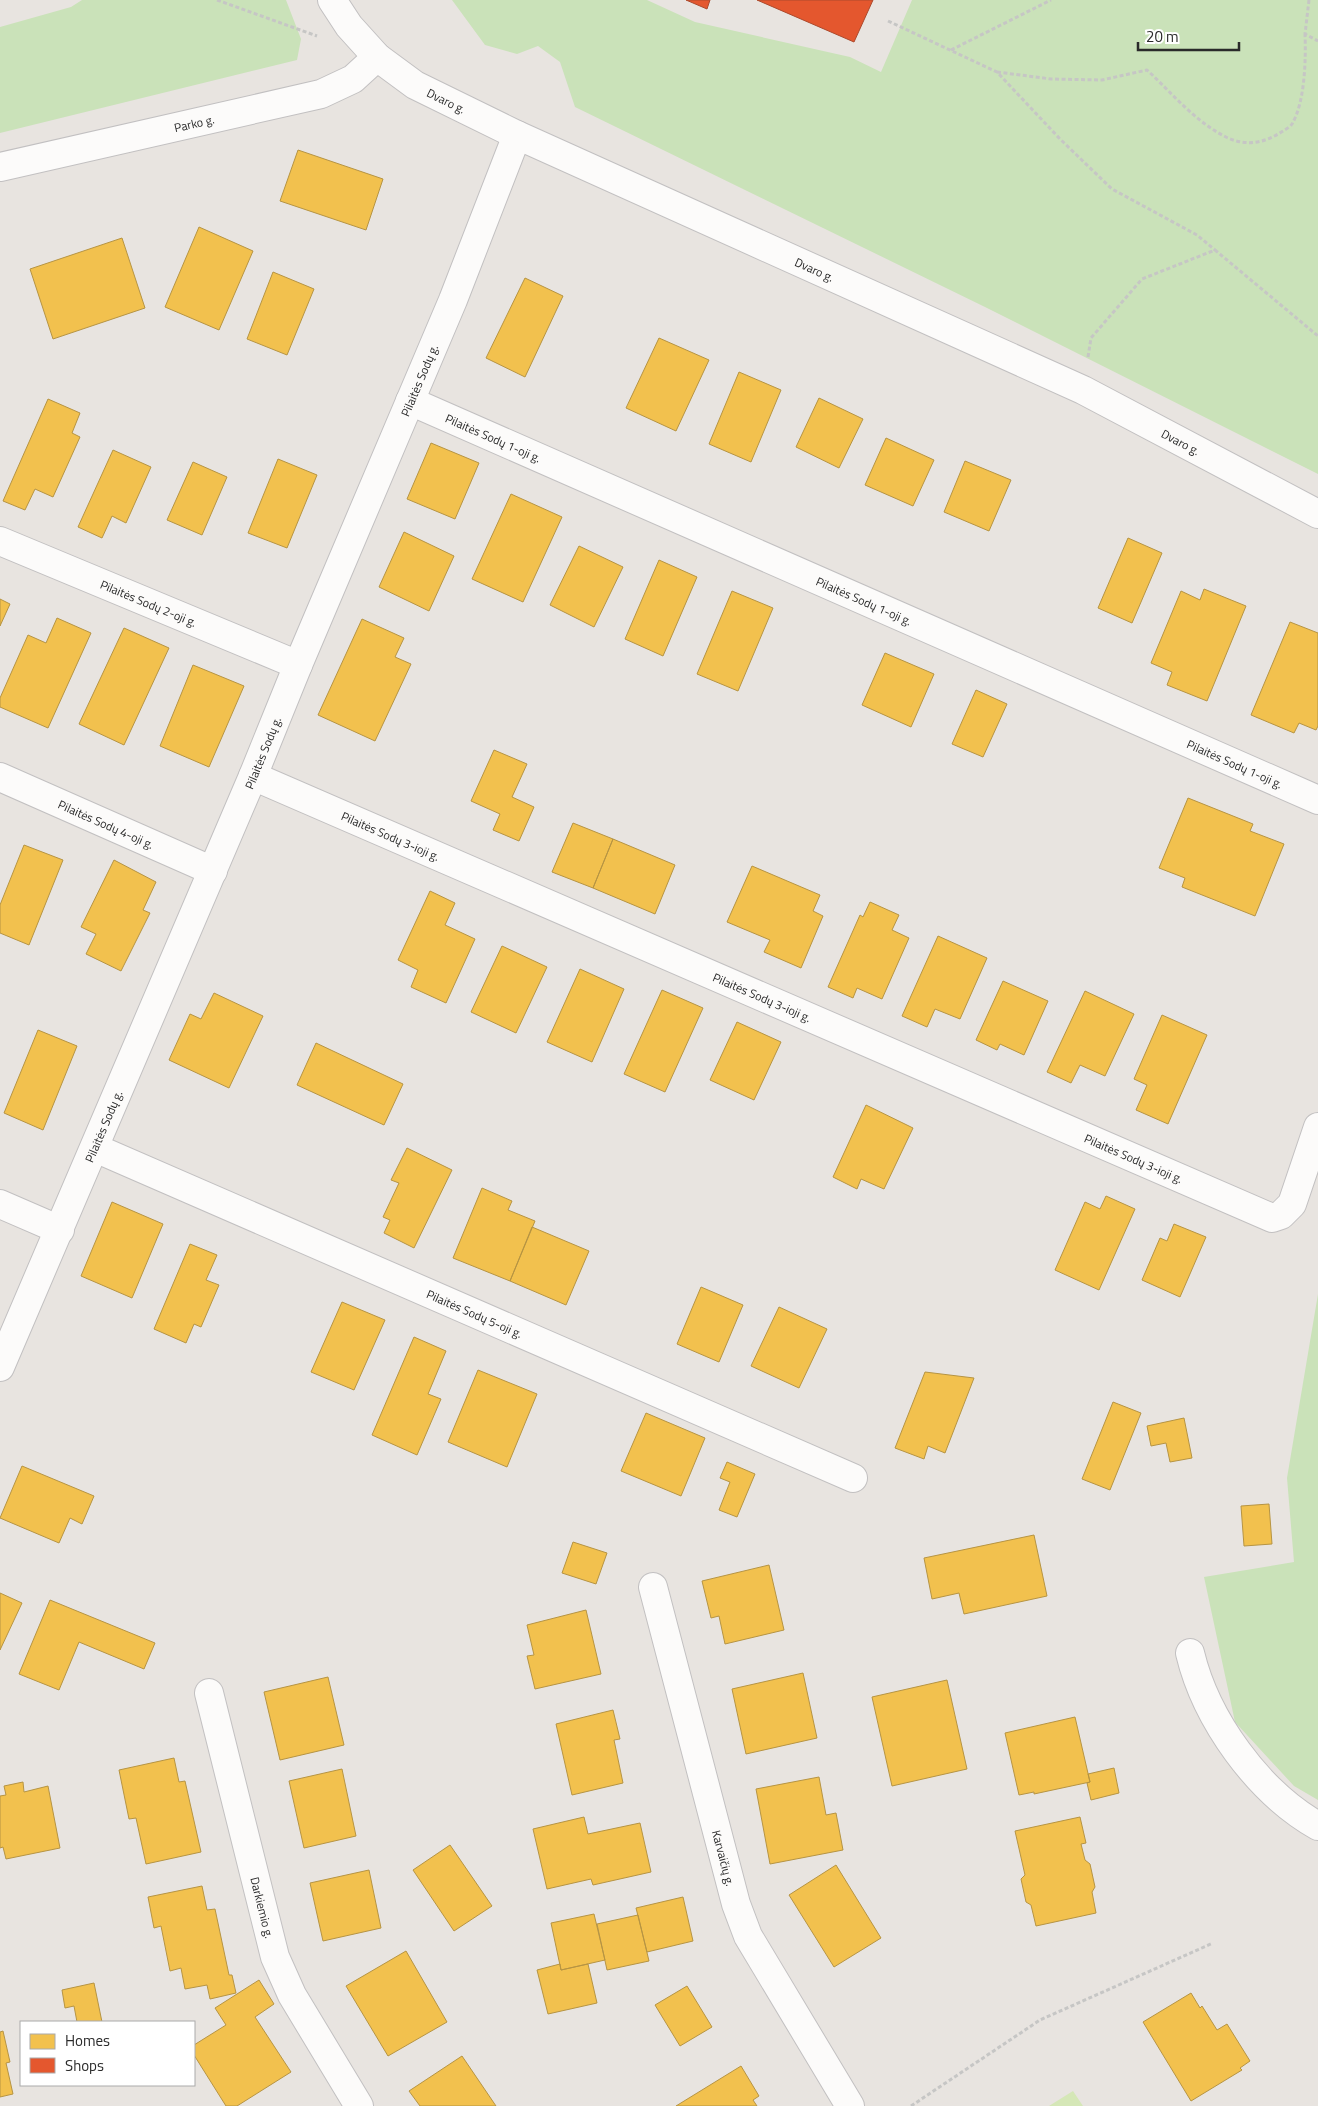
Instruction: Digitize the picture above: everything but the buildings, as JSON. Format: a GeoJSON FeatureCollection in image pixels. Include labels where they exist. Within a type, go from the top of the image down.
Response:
{"type":"FeatureCollection","features":[{"type":"Feature","properties":{"kind":"street","name":"Dvaro g."},"geometry":{"type":"LineString","coordinates":[[332,0],[350,26],[377,57],[415,85],[517,135],[1083,390],[1318,514]]}},
{"type":"Feature","properties":{"kind":"street","name":"Parko g."},"geometry":{"type":"LineString","coordinates":[[0,167],[321,94],[353,79],[377,57]]}},
{"type":"Feature","properties":{"kind":"street","name":"Pilaitės Sodų g."},"geometry":{"type":"LineString","coordinates":[[0,1367],[213,871],[453,300],[517,135]]}},
{"type":"Feature","properties":{"kind":"street","name":"Pilaitės Sodų 1-oji g."},"geometry":{"type":"LineString","coordinates":[[410,401],[1318,800]]}},
{"type":"Feature","properties":{"kind":"street","name":"Pilaitės Sodų 2-oji g."},"geometry":{"type":"LineString","coordinates":[[0,541],[298,665]]}},
{"type":"Feature","properties":{"kind":"street","name":"Pilaitės Sodų 3-ioji g."},"geometry":{"type":"LineString","coordinates":[[253,776],[1272,1218],[1281,1215],[1292,1204],[1318,1127]]}},
{"type":"Feature","properties":{"kind":"street","name":"Pilaitės Sodų 4-oji g."},"geometry":{"type":"LineString","coordinates":[[0,777],[213,871]]}},
{"type":"Feature","properties":{"kind":"street","name":"Pilaitės Sodų 5-oji g."},"geometry":{"type":"LineString","coordinates":[[95,1148],[853,1478]]}},
{"type":"Feature","properties":{"kind":"street"},"geometry":{"type":"LineString","coordinates":[[0,1204],[60,1230]]}},
{"type":"Feature","properties":{"kind":"street","name":"Karvaičių g."},"geometry":{"type":"LineString","coordinates":[[653,1587],[736,1904],[748,1936],[850,2106]]}},
{"type":"Feature","properties":{"kind":"street"},"geometry":{"type":"LineString","coordinates":[[1190,1653],[1210,1709],[1228,1738],[1265,1784],[1298,1814],[1318,1826]]}},
{"type":"Feature","properties":{"kind":"street","name":"Darkiemio g."},"geometry":{"type":"LineString","coordinates":[[209,1694],[275,1957],[292,1995],[359,2106]]}},
{"type":"Feature","properties":{"kind":"path"},"geometry":{"type":"LineString","coordinates":[[217,0],[320,37]]}},
{"type":"Feature","properties":{"kind":"path"},"geometry":{"type":"LineString","coordinates":[[950,50],[1051,0]]}},
{"type":"Feature","properties":{"kind":"path"},"geometry":{"type":"LineString","coordinates":[[888,21],[997,72],[1051,78],[1102,80],[1147,70],[1182,106],[1203,122],[1226,137],[1251,143],[1270,140],[1291,125],[1300,101],[1306,61],[1305,34],[1309,0]]}},
{"type":"Feature","properties":{"kind":"path"},"geometry":{"type":"LineString","coordinates":[[1305,34],[1318,41]]}},
{"type":"Feature","properties":{"kind":"path"},"geometry":{"type":"LineString","coordinates":[[997,72],[1060,139],[1112,189],[1198,235],[1318,336]]}},
{"type":"Feature","properties":{"kind":"path"},"geometry":{"type":"LineString","coordinates":[[1083,390],[1092,338],[1142,279],[1215,250]]}},
{"type":"Feature","properties":{"kind":"path"},"geometry":{"type":"LineString","coordinates":[[911,2106],[1040,2020],[1213,1943]]}},
{"type":"Feature","properties":{"kind":"green space"},"geometry":{"type":"Polygon","coordinates":[[[82,0],[286,0],[301,39],[297,60],[0,133],[0,27],[71,7],[82,0]]]}},
{"type":"Feature","properties":{"kind":"green space"},"geometry":{"type":"Polygon","coordinates":[[[452,0],[647,0],[695,22],[850,57],[881,72],[912,0],[1318,0],[1318,474],[985,307],[575,107],[560,62],[538,46],[517,54],[485,45],[452,0]]]}},
{"type":"Feature","properties":{"kind":"green space"},"geometry":{"type":"Polygon","coordinates":[[[1318,1294],[1318,1800],[1294,1786],[1235,1722],[1204,1577],[1294,1562],[1287,1478],[1318,1294]]]}},
{"type":"Feature","properties":{"kind":"green space"},"geometry":{"type":"Polygon","coordinates":[[[1073,2091],[1083,2106],[1049,2106],[1073,2091]]]}}]}
